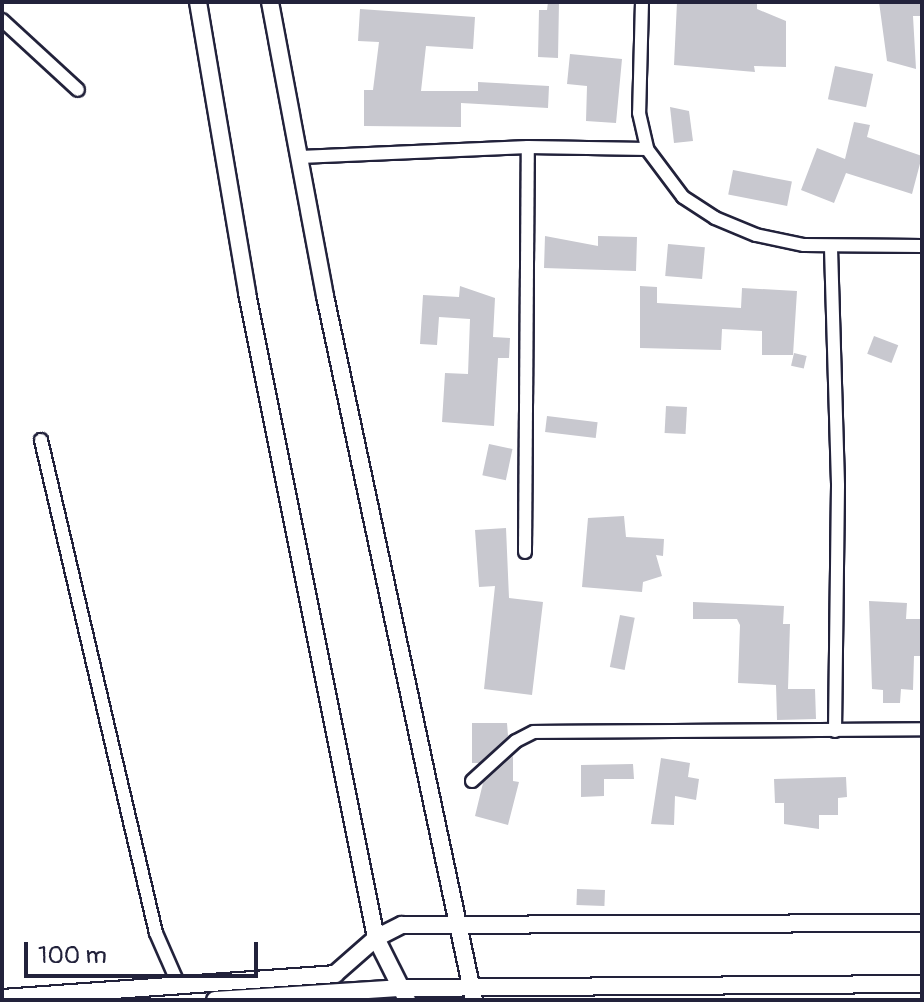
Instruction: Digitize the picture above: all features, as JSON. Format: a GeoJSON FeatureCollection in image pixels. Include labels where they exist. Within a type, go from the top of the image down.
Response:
{"type":"FeatureCollection","features":[{"type":"Feature","properties":{"kind":"street"},"geometry":{"type":"LineString","coordinates":[[198,2],[244,278],[376,938],[403,994]]}},
{"type":"Feature","properties":{"kind":"street"},"geometry":{"type":"LineString","coordinates":[[270,2],[472,994]]}},
{"type":"Feature","properties":{"kind":"street"},"geometry":{"type":"LineString","coordinates":[[642,2],[639,113],[647,149],[683,197],[715,218],[756,235],[831,248],[922,246]]}},
{"type":"Feature","properties":{"kind":"street"},"geometry":{"type":"LineString","coordinates":[[2,20],[78,90]]}},
{"type":"Feature","properties":{"kind":"street"},"geometry":{"type":"LineString","coordinates":[[300,157],[528,147],[647,149]]}},
{"type":"Feature","properties":{"kind":"street"},"geometry":{"type":"LineString","coordinates":[[525,552],[528,147]]}},
{"type":"Feature","properties":{"kind":"street"},"geometry":{"type":"LineString","coordinates":[[831,248],[838,486],[835,731]]}},
{"type":"Feature","properties":{"kind":"street"},"geometry":{"type":"LineString","coordinates":[[41,440],[156,933],[178,983]]}},
{"type":"Feature","properties":{"kind":"street"},"geometry":{"type":"LineString","coordinates":[[472,781],[516,741],[534,732],[922,729]]}},
{"type":"Feature","properties":{"kind":"street"},"geometry":{"type":"LineString","coordinates":[[2,998],[335,974],[376,938],[402,925],[922,923]]}},
{"type":"Feature","properties":{"kind":"street"},"geometry":{"type":"LineString","coordinates":[[215,1000],[922,984]]}},
{"type":"Feature","properties":{"kind":"building"},"geometry":{"type":"Polygon","coordinates":[[[548,2],[559,2],[558,58],[538,57],[539,10],[547,10],[548,2]]]}},
{"type":"Feature","properties":{"kind":"building"},"geometry":{"type":"Polygon","coordinates":[[[677,2],[757,4],[757,9],[786,21],[786,67],[754,66],[755,72],[674,65],[677,2]]]}},
{"type":"Feature","properties":{"kind":"building"},"geometry":{"type":"Polygon","coordinates":[[[879,2],[922,2],[922,16],[913,16],[916,69],[887,61],[879,2]]]}},
{"type":"Feature","properties":{"kind":"building"},"geometry":{"type":"Polygon","coordinates":[[[360,9],[475,17],[473,49],[426,46],[421,91],[478,91],[478,82],[549,86],[548,108],[461,103],[461,127],[364,126],[364,90],[373,90],[379,42],[358,41],[360,9]]]}},
{"type":"Feature","properties":{"kind":"building"},"geometry":{"type":"Polygon","coordinates":[[[570,54],[622,59],[616,123],[586,121],[587,86],[567,84],[570,54]]]}},
{"type":"Feature","properties":{"kind":"building"},"geometry":{"type":"Polygon","coordinates":[[[835,66],[873,74],[866,107],[828,99],[835,66]]]}},
{"type":"Feature","properties":{"kind":"building"},"geometry":{"type":"Polygon","coordinates":[[[670,107],[689,111],[693,141],[674,143],[670,107]]]}},
{"type":"Feature","properties":{"kind":"building"},"geometry":{"type":"Polygon","coordinates":[[[854,122],[870,125],[867,137],[922,156],[912,194],[846,173],[834,203],[801,190],[817,148],[845,159],[854,122]]]}},
{"type":"Feature","properties":{"kind":"building"},"geometry":{"type":"Polygon","coordinates":[[[733,170],[792,181],[787,206],[728,195],[733,170]]]}},
{"type":"Feature","properties":{"kind":"building"},"geometry":{"type":"Polygon","coordinates":[[[545,236],[598,246],[598,236],[637,237],[636,271],[544,268],[545,236]]]}},
{"type":"Feature","properties":{"kind":"building"},"geometry":{"type":"Polygon","coordinates":[[[668,244],[705,247],[702,279],[665,276],[668,244]]]}},
{"type":"Feature","properties":{"kind":"building"},"geometry":{"type":"Polygon","coordinates":[[[460,286],[495,298],[493,337],[510,338],[509,358],[498,358],[494,426],[442,422],[445,373],[468,374],[470,319],[439,317],[437,345],[420,344],[423,295],[459,297],[460,286]]]}},
{"type":"Feature","properties":{"kind":"building"},"geometry":{"type":"Polygon","coordinates":[[[640,286],[657,287],[657,303],[741,308],[742,288],[797,291],[793,355],[762,355],[762,331],[722,329],[721,350],[640,348],[640,286]]]}},
{"type":"Feature","properties":{"kind":"building"},"geometry":{"type":"Polygon","coordinates":[[[874,336],[898,345],[891,363],[867,354],[874,336]]]}},
{"type":"Feature","properties":{"kind":"building"},"geometry":{"type":"Polygon","coordinates":[[[794,353],[807,356],[804,369],[791,366],[794,353]]]}},
{"type":"Feature","properties":{"kind":"building"},"geometry":{"type":"Polygon","coordinates":[[[666,406],[687,407],[686,434],[665,433],[666,406]]]}},
{"type":"Feature","properties":{"kind":"building"},"geometry":{"type":"Polygon","coordinates":[[[547,416],[598,422],[596,438],[545,432],[547,416]]]}},
{"type":"Feature","properties":{"kind":"building"},"geometry":{"type":"Polygon","coordinates":[[[489,444],[512,449],[506,480],[482,475],[489,444]]]}},
{"type":"Feature","properties":{"kind":"building"},"geometry":{"type":"Polygon","coordinates":[[[624,516],[626,537],[664,539],[663,556],[656,555],[662,576],[643,582],[642,592],[582,587],[588,518],[624,516]]]}},
{"type":"Feature","properties":{"kind":"building"},"geometry":{"type":"Polygon","coordinates":[[[506,528],[509,598],[543,602],[532,695],[484,689],[495,586],[479,587],[475,530],[506,528]]]}},
{"type":"Feature","properties":{"kind":"building"},"geometry":{"type":"Polygon","coordinates":[[[869,601],[907,603],[906,619],[922,619],[922,656],[914,656],[913,690],[901,689],[900,703],[883,703],[883,690],[872,689],[869,601]]]}},
{"type":"Feature","properties":{"kind":"building"},"geometry":{"type":"Polygon","coordinates":[[[693,602],[784,606],[783,624],[790,624],[788,689],[815,689],[816,719],[777,720],[776,685],[738,683],[740,625],[737,619],[693,619],[693,602]]]}},
{"type":"Feature","properties":{"kind":"building"},"geometry":{"type":"Polygon","coordinates":[[[620,615],[635,618],[625,670],[610,667],[620,615]]]}},
{"type":"Feature","properties":{"kind":"building"},"geometry":{"type":"Polygon","coordinates":[[[472,723],[507,723],[508,736],[479,763],[472,763],[472,723]]]}},
{"type":"Feature","properties":{"kind":"building"},"geometry":{"type":"Polygon","coordinates":[[[513,756],[513,781],[519,782],[508,825],[475,816],[483,783],[513,756]]]}},
{"type":"Feature","properties":{"kind":"building"},"geometry":{"type":"Polygon","coordinates":[[[661,758],[690,763],[688,777],[699,779],[696,800],[675,796],[674,825],[651,824],[661,758]]]}},
{"type":"Feature","properties":{"kind":"building"},"geometry":{"type":"Polygon","coordinates":[[[633,764],[634,779],[604,779],[604,796],[581,797],[581,765],[633,764]]]}},
{"type":"Feature","properties":{"kind":"building"},"geometry":{"type":"Polygon","coordinates":[[[846,777],[847,797],[838,798],[838,815],[819,815],[819,829],[784,824],[784,803],[775,803],[774,779],[846,777]]]}},
{"type":"Feature","properties":{"kind":"building"},"geometry":{"type":"Polygon","coordinates":[[[577,889],[605,890],[604,906],[576,905],[577,889]]]}}]}
